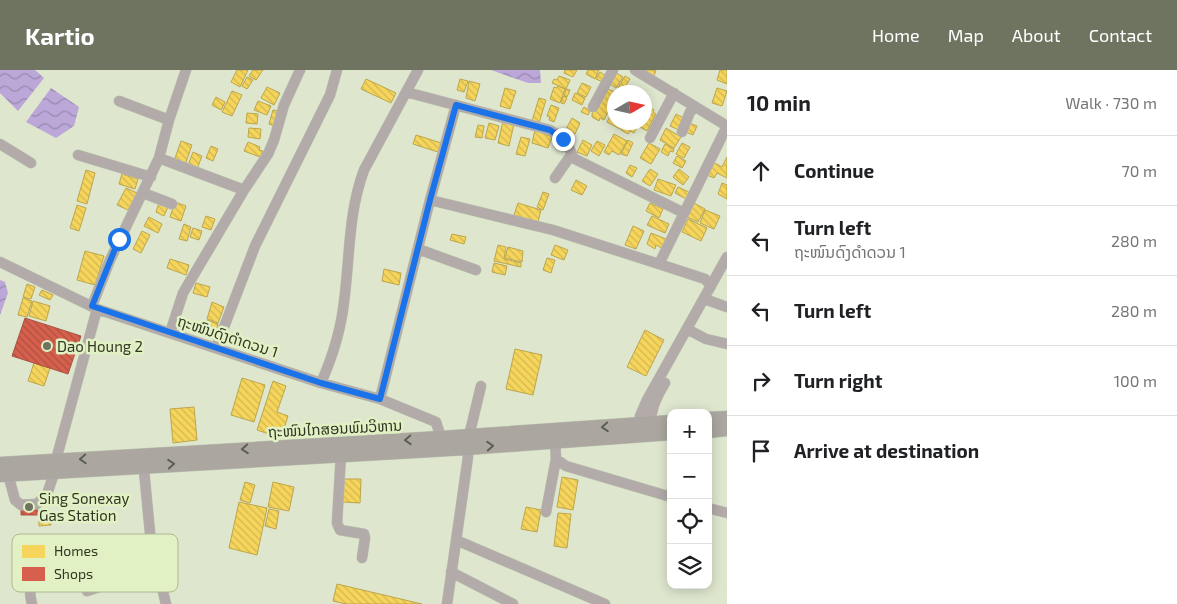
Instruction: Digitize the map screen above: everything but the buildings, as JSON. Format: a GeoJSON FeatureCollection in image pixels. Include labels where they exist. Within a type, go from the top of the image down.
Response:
{"type":"FeatureCollection","features":[{"type":"Feature","properties":{"kind":"highway"},"geometry":{"type":"LineString","coordinates":[[712,419],[727,418]]}},
{"type":"Feature","properties":{"kind":"highway","name":"ຖະໜົນໄກສອນພົມວິຫານ"},"geometry":{"type":"LineString","coordinates":[[7,470],[442,438],[468,442],[555,442],[645,429],[667,423]]}},
{"type":"Feature","properties":{"kind":"highway","name":"ຖະໜົນໄກສອນພົມວິຫານ"},"geometry":{"type":"LineString","coordinates":[[143,461],[341,454],[468,442],[645,429],[667,432]]}},
{"type":"Feature","properties":{"kind":"highway"},"geometry":{"type":"LineString","coordinates":[[712,431],[727,429]]}},
{"type":"Feature","properties":{"kind":"street"},"geometry":{"type":"LineString","coordinates":[[7,470],[15,500],[21,505],[37,504],[47,494],[56,466],[94,308],[119,239],[159,158],[169,120],[186,70]]}},
{"type":"Feature","properties":{"kind":"street"},"geometry":{"type":"LineString","coordinates":[[216,348],[255,246],[327,102],[337,70]]}},
{"type":"Feature","properties":{"kind":"street"},"geometry":{"type":"LineString","coordinates":[[321,383],[336,339],[344,303],[349,238],[358,187],[364,170],[418,70]]}},
{"type":"Feature","properties":{"kind":"street"},"geometry":{"type":"LineString","coordinates":[[594,107],[613,70]]}},
{"type":"Feature","properties":{"kind":"street"},"geometry":{"type":"LineString","coordinates":[[635,70],[727,126],[659,264]]}},
{"type":"Feature","properties":{"kind":"street"},"geometry":{"type":"LineString","coordinates":[[170,333],[183,293],[244,190],[268,154],[284,105],[298,71]]}},
{"type":"Feature","properties":{"kind":"street"},"geometry":{"type":"LineString","coordinates":[[406,92],[550,130],[563,139],[568,145],[571,155],[576,159],[684,214]]}},
{"type":"Feature","properties":{"kind":"street"},"geometry":{"type":"LineString","coordinates":[[650,138],[674,93]]}},
{"type":"Feature","properties":{"kind":"street"},"geometry":{"type":"LineString","coordinates":[[119,101],[169,120]]}},
{"type":"Feature","properties":{"kind":"street"},"geometry":{"type":"LineString","coordinates":[[380,399],[456,105]]}},
{"type":"Feature","properties":{"kind":"street"},"geometry":{"type":"LineString","coordinates":[[682,132],[690,112],[695,106]]}},
{"type":"Feature","properties":{"kind":"street"},"geometry":{"type":"LineString","coordinates":[[0,144],[30,162]]}},
{"type":"Feature","properties":{"kind":"street"},"geometry":{"type":"LineString","coordinates":[[78,155],[151,177]]}},
{"type":"Feature","properties":{"kind":"street"},"geometry":{"type":"LineString","coordinates":[[555,178],[571,155]]}},
{"type":"Feature","properties":{"kind":"street"},"geometry":{"type":"LineString","coordinates":[[159,158],[244,190]]}},
{"type":"Feature","properties":{"kind":"street"},"geometry":{"type":"LineString","coordinates":[[143,193],[172,204]]}},
{"type":"Feature","properties":{"kind":"street"},"geometry":{"type":"LineString","coordinates":[[430,200],[553,230],[705,279],[711,286]]}},
{"type":"Feature","properties":{"kind":"street"},"geometry":{"type":"LineString","coordinates":[[418,249],[476,270]]}},
{"type":"Feature","properties":{"kind":"street"},"geometry":{"type":"LineString","coordinates":[[645,429],[654,402],[727,257]]}},
{"type":"Feature","properties":{"kind":"street","name":"ຖະໜົນດົງດຳດວນ 1"},"geometry":{"type":"LineString","coordinates":[[0,262],[94,308],[321,383],[380,399],[436,422],[442,438]]}},
{"type":"Feature","properties":{"kind":"street"},"geometry":{"type":"LineString","coordinates":[[690,330],[710,301],[727,270]]}},
{"type":"Feature","properties":{"kind":"street"},"geometry":{"type":"LineString","coordinates":[[710,301],[727,307]]}},
{"type":"Feature","properties":{"kind":"street"},"geometry":{"type":"LineString","coordinates":[[690,330],[706,339],[727,344]]}},
{"type":"Feature","properties":{"kind":"street"},"geometry":{"type":"LineString","coordinates":[[447,604],[468,457],[468,442],[481,386]]}},
{"type":"Feature","properties":{"kind":"street"},"geometry":{"type":"LineString","coordinates":[[546,512],[556,459],[555,442]]}},
{"type":"Feature","properties":{"kind":"street"},"geometry":{"type":"LineString","coordinates":[[341,454],[337,523],[340,530],[364,534],[362,558]]}},
{"type":"Feature","properties":{"kind":"street"},"geometry":{"type":"LineString","coordinates":[[556,459],[566,466],[667,497]]}},
{"type":"Feature","properties":{"kind":"street"},"geometry":{"type":"LineString","coordinates":[[143,461],[151,534]]}},
{"type":"Feature","properties":{"kind":"street"},"geometry":{"type":"LineString","coordinates":[[712,509],[727,513]]}},
{"type":"Feature","properties":{"kind":"street"},"geometry":{"type":"LineString","coordinates":[[456,540],[606,604]]}},
{"type":"Feature","properties":{"kind":"street"},"geometry":{"type":"LineString","coordinates":[[451,572],[514,604]]}},
{"type":"Feature","properties":{"kind":"water"},"geometry":{"type":"Polygon","coordinates":[[[0,70],[35,70],[44,78],[18,111],[0,93],[0,70]]]}},
{"type":"Feature","properties":{"kind":"water"},"geometry":{"type":"Polygon","coordinates":[[[491,70],[540,70],[541,83],[528,83],[491,70]]]}},
{"type":"Feature","properties":{"kind":"water"},"geometry":{"type":"Polygon","coordinates":[[[51,88],[79,107],[74,126],[56,138],[26,122],[51,88]]]}},
{"type":"Feature","properties":{"kind":"water"},"geometry":{"type":"Polygon","coordinates":[[[0,280],[5,282],[8,293],[0,315],[0,280]]]}},
{"type":"Feature","properties":{"kind":"place","name":"Dao Houng 2"},"geometry":{"type":"Point","coordinates":[47,346]}},
{"type":"Feature","properties":{"kind":"place","name":"Sing Sonexay Gas Station"},"geometry":{"type":"Point","coordinates":[29,507]}},
{"type":"Feature","properties":{"kind":"route"},"geometry":{"type":"LineString","coordinates":[[119,239],[92,306],[321,383],[380,399],[456,105],[550,130],[563,139]]}}]}
